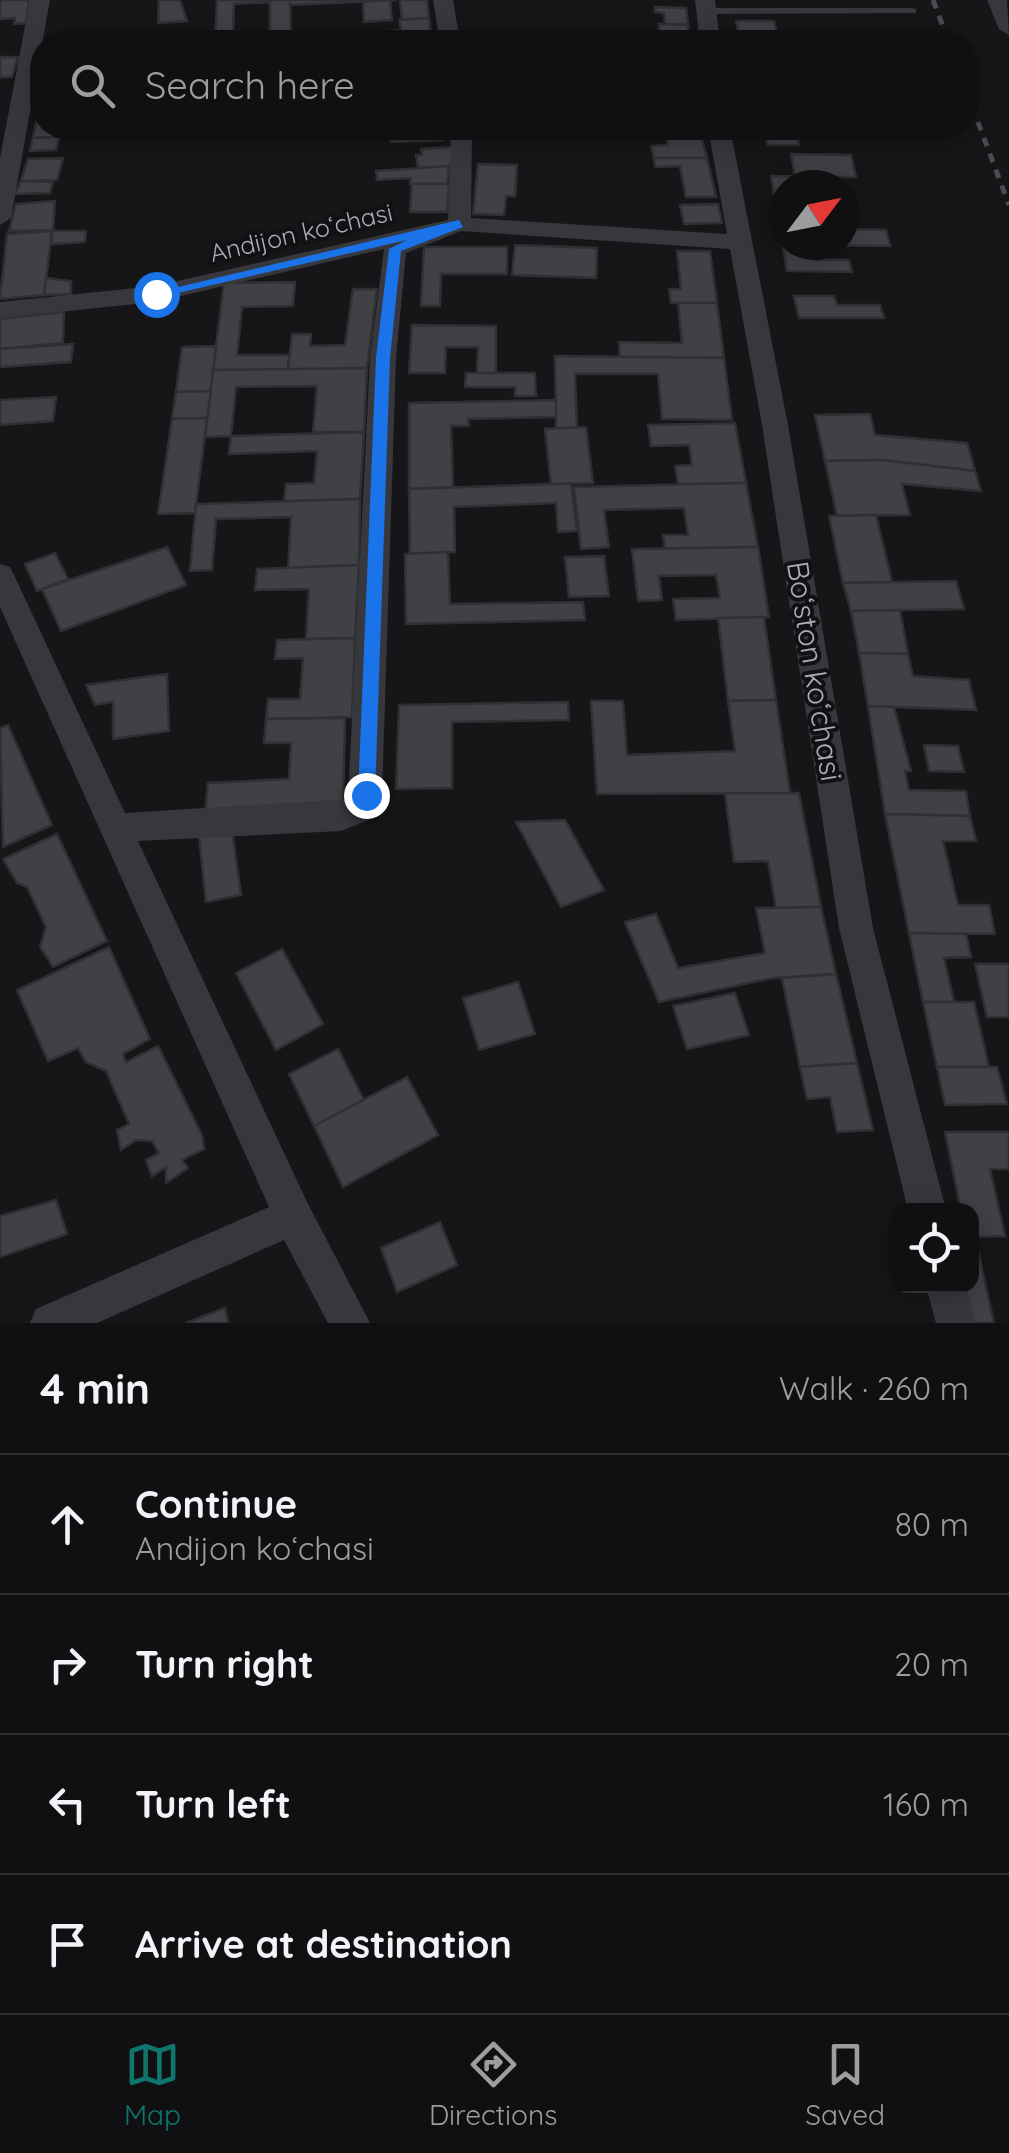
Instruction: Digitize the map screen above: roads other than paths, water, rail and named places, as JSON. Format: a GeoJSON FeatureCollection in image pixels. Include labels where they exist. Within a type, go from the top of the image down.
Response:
{"type":"FeatureCollection","features":[{"type":"Feature","properties":{"kind":"street"},"geometry":{"type":"LineString","coordinates":[[34,30],[40,0]]}},
{"type":"Feature","properties":{"kind":"street"},"geometry":{"type":"LineString","coordinates":[[442,0],[448,30]]}},
{"type":"Feature","properties":{"kind":"street"},"geometry":{"type":"LineString","coordinates":[[997,0],[1009,29]]}},
{"type":"Feature","properties":{"kind":"street"},"geometry":{"type":"LineString","coordinates":[[0,218],[30,54]]}},
{"type":"Feature","properties":{"kind":"street"},"geometry":{"type":"LineString","coordinates":[[459,224],[461,140]]}},
{"type":"Feature","properties":{"kind":"street","name":"Boʻston koʻchasi"},"geometry":{"type":"LineString","coordinates":[[721,140],[775,425],[856,928],[926,1203]]}},
{"type":"Feature","properties":{"kind":"street"},"geometry":{"type":"LineString","coordinates":[[116,828],[342,817],[360,809],[366,795],[383,358],[395,249],[459,224],[740,242]]}},
{"type":"Feature","properties":{"kind":"street","name":"Andijon koʻchasi"},"geometry":{"type":"LineString","coordinates":[[0,310],[156,294],[459,224]]}},
{"type":"Feature","properties":{"kind":"street"},"geometry":{"type":"LineString","coordinates":[[0,574],[294,1216],[350,1323]]}},
{"type":"Feature","properties":{"kind":"street"},"geometry":{"type":"LineString","coordinates":[[50,1323],[294,1216]]}},
{"type":"Feature","properties":{"kind":"street"},"geometry":{"type":"LineString","coordinates":[[948,1293],[956,1323]]}},
{"type":"Feature","properties":{"kind":"lane"},"geometry":{"type":"LineString","coordinates":[[706,6],[913,11]]}},
{"type":"Feature","properties":{"kind":"railway"},"geometry":{"type":"LineString","coordinates":[[933,0],[944,30]]}},
{"type":"Feature","properties":{"kind":"railway"},"geometry":{"type":"LineString","coordinates":[[979,125],[1009,205]]}}]}
